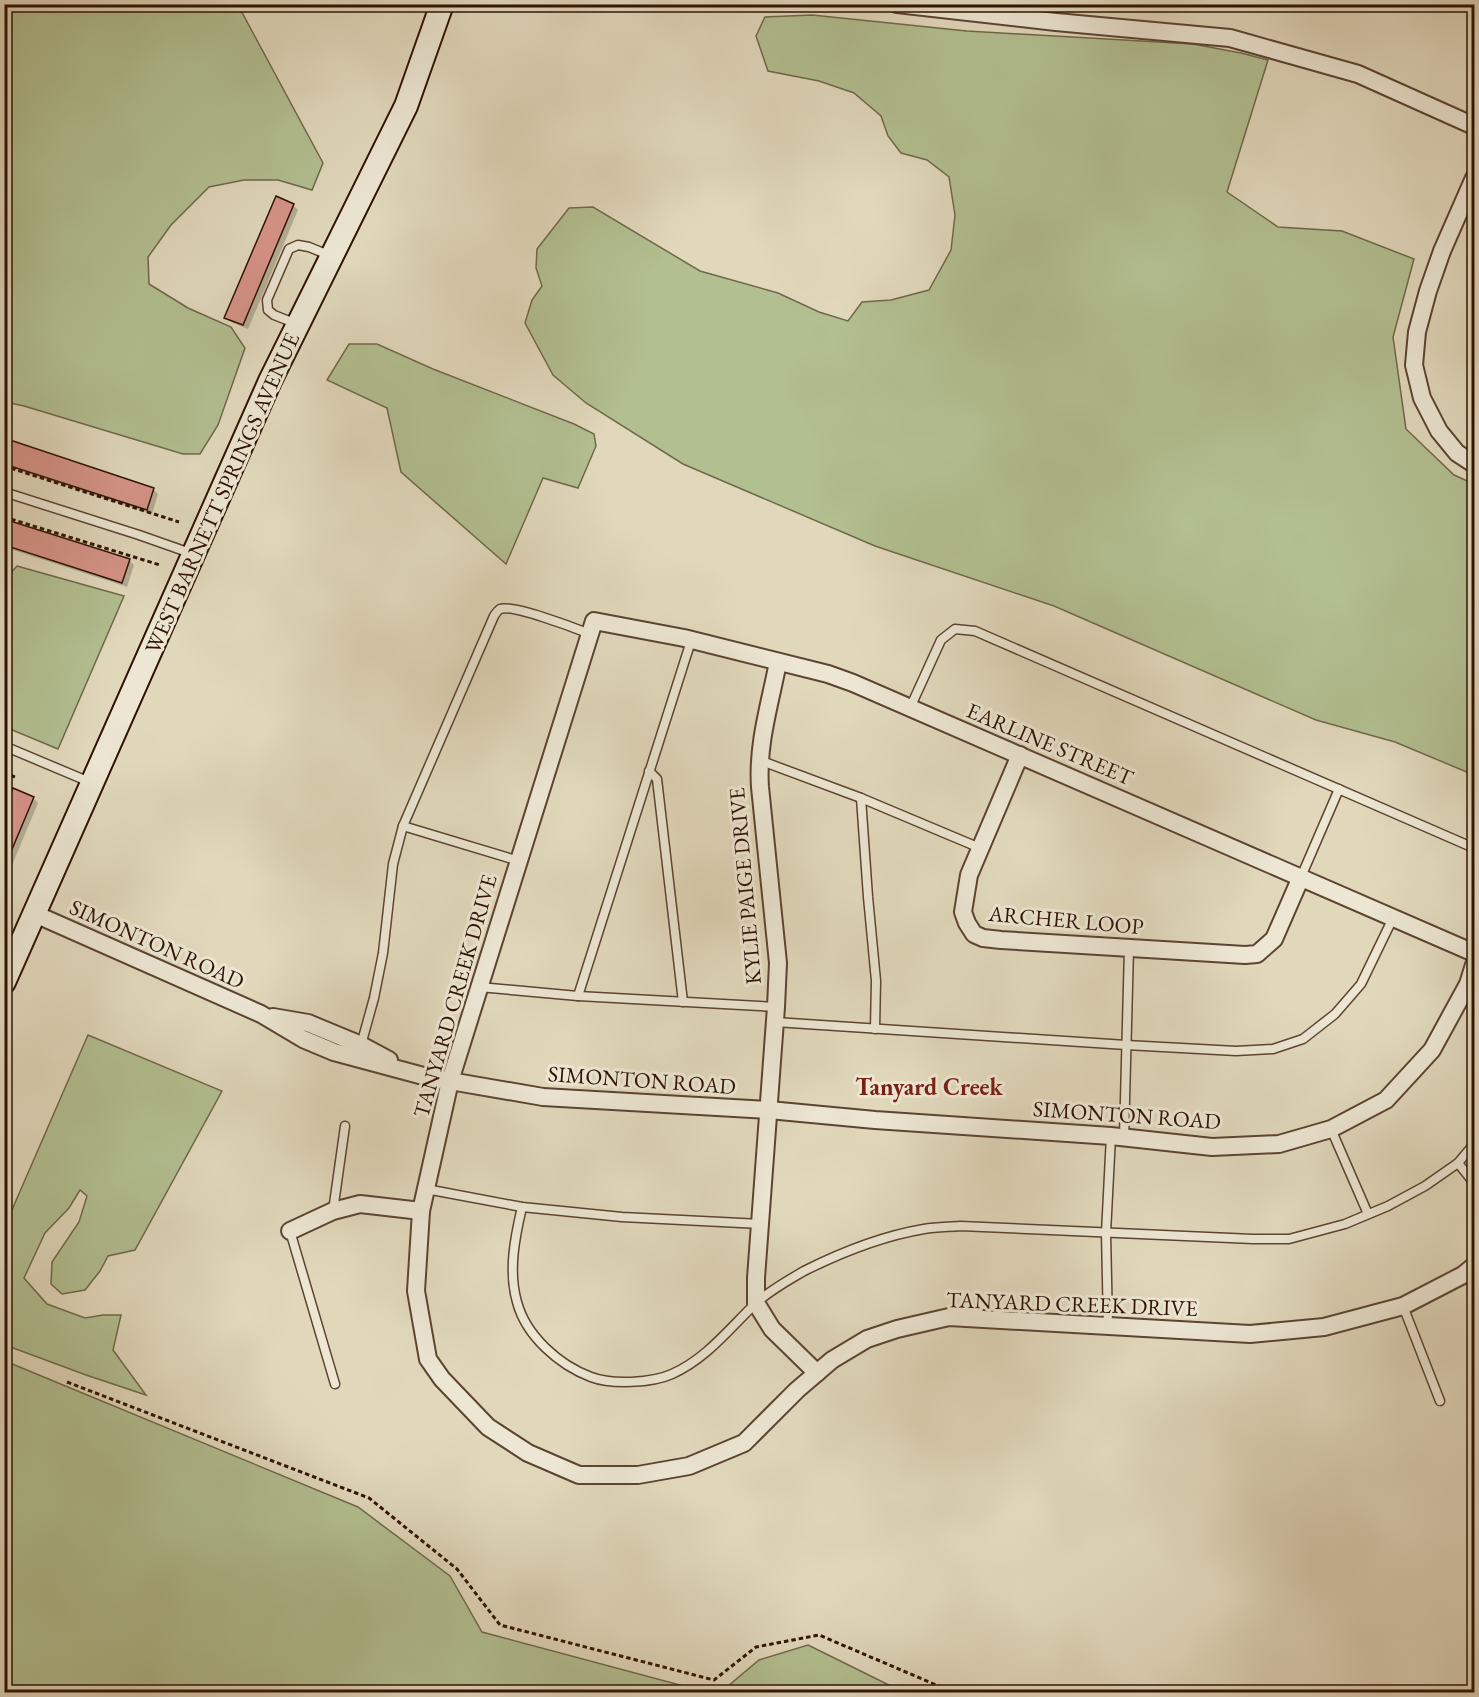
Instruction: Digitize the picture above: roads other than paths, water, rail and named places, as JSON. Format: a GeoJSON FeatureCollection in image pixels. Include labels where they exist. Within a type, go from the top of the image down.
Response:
{"type":"FeatureCollection","features":[{"type":"Feature","properties":{"kind":"street","name":"WEST BARNETT SPRINGS AVENUE"},"geometry":{"type":"LineString","coordinates":[[4,982],[270,381],[406,106],[442,4]]}},
{"type":"Feature","properties":{"kind":"street"},"geometry":{"type":"LineString","coordinates":[[897,4],[1230,38],[1358,74],[1474,126]]}},
{"type":"Feature","properties":{"kind":"street"},"geometry":{"type":"LineString","coordinates":[[1474,178],[1442,250],[1428,291],[1417,332],[1414,365],[1422,398],[1439,431],[1457,453],[1474,464]]}},
{"type":"Feature","properties":{"kind":"street","name":"EARLINE STREET"},"geometry":{"type":"LineString","coordinates":[[592,627],[691,641],[828,674],[1474,953]]}},
{"type":"Feature","properties":{"kind":"street","name":"TANYARD CREEK DRIVE"},"geometry":{"type":"LineString","coordinates":[[592,627],[450,1081],[421,1211],[416,1291],[428,1359],[442,1379],[488,1427],[528,1453],[579,1474],[638,1475],[689,1466],[744,1443],[797,1390],[832,1360],[867,1339],[897,1329],[950,1317],[1250,1334],[1324,1327],[1403,1306],[1463,1275],[1474,1266]]}},
{"type":"Feature","properties":{"kind":"street","name":"KYLIE PAIGE DRIVE"},"geometry":{"type":"LineString","coordinates":[[756,1303],[778,963],[759,760],[778,662]]}},
{"type":"Feature","properties":{"kind":"street","name":"ARCHER LOOP"},"geometry":{"type":"LineString","coordinates":[[1020,755],[969,875],[963,912],[974,934],[983,938],[1257,954],[1274,939],[1301,877]]}},
{"type":"Feature","properties":{"kind":"street","name":"SIMONTON ROAD"},"geometry":{"type":"LineString","coordinates":[[34,914],[261,1014],[303,1039],[334,1052],[427,1077],[543,1097],[769,1110],[1118,1137],[1212,1147],[1279,1144],[1331,1130],[1386,1100],[1432,1050],[1467,984],[1474,965]]}},
{"type":"Feature","properties":{"kind":"street","name":"SIMONTON ROAD"},"geometry":{"type":"LineString","coordinates":[[261,1014],[308,1023],[361,1045],[408,1071]]}},
{"type":"Feature","properties":{"kind":"street"},"geometry":{"type":"LineString","coordinates":[[290,1231],[333,1211],[360,1204],[421,1211]]}},
{"type":"Feature","properties":{"kind":"street"},"geometry":{"type":"LineString","coordinates":[[756,1303],[772,1329],[817,1373]]}},
{"type":"Feature","properties":{"kind":"lane"},"geometry":{"type":"LineString","coordinates":[[298,325],[274,315],[268,309],[267,300],[289,249],[298,245],[332,256]]}},
{"type":"Feature","properties":{"kind":"lane"},"geometry":{"type":"LineString","coordinates":[[4,492],[194,554]]}},
{"type":"Feature","properties":{"kind":"lane"},"geometry":{"type":"LineString","coordinates":[[361,1045],[369,1020],[383,953],[393,864],[403,826],[498,610],[503,608],[522,611],[592,627]]}},
{"type":"Feature","properties":{"kind":"lane"},"geometry":{"type":"LineString","coordinates":[[910,708],[941,640],[956,629],[975,631],[1474,848]]}},
{"type":"Feature","properties":{"kind":"lane"},"geometry":{"type":"LineString","coordinates":[[578,996],[691,641]]}},
{"type":"Feature","properties":{"kind":"lane"},"geometry":{"type":"LineString","coordinates":[[4,747],[92,783]]}},
{"type":"Feature","properties":{"kind":"lane"},"geometry":{"type":"LineString","coordinates":[[759,760],[861,798],[980,848]]}},
{"type":"Feature","properties":{"kind":"lane"},"geometry":{"type":"LineString","coordinates":[[649,771],[657,779],[683,1002]]}},
{"type":"Feature","properties":{"kind":"lane"},"geometry":{"type":"LineString","coordinates":[[1301,877],[1339,789]]}},
{"type":"Feature","properties":{"kind":"lane"},"geometry":{"type":"LineString","coordinates":[[861,798],[876,981],[875,1029]]}},
{"type":"Feature","properties":{"kind":"lane"},"geometry":{"type":"LineString","coordinates":[[403,826],[519,861]]}},
{"type":"Feature","properties":{"kind":"lane"},"geometry":{"type":"LineString","coordinates":[[478,987],[683,1002],[875,1029],[1236,1051],[1273,1049],[1303,1039],[1335,1014],[1361,984],[1393,918]]}},
{"type":"Feature","properties":{"kind":"lane"},"geometry":{"type":"LineString","coordinates":[[1108,1326],[1106,1233],[1126,1045],[1129,948]]}},
{"type":"Feature","properties":{"kind":"lane"},"geometry":{"type":"LineString","coordinates":[[333,1211],[345,1126]]}},
{"type":"Feature","properties":{"kind":"lane"},"geometry":{"type":"LineString","coordinates":[[1331,1130],[1368,1214]]}},
{"type":"Feature","properties":{"kind":"lane"},"geometry":{"type":"LineString","coordinates":[[522,1207],[515,1237],[513,1274],[517,1302],[528,1328],[570,1367],[593,1378],[620,1382],[671,1375],[696,1360],[720,1340],[756,1303],[779,1285],[846,1251],[883,1238],[926,1229],[960,1226],[1289,1239],[1345,1224],[1388,1206],[1425,1186],[1458,1163],[1474,1144]]}},
{"type":"Feature","properties":{"kind":"lane"},"geometry":{"type":"LineString","coordinates":[[1458,1163],[1474,1183]]}},
{"type":"Feature","properties":{"kind":"lane"},"geometry":{"type":"LineString","coordinates":[[426,1189],[522,1207],[622,1217],[761,1224]]}},
{"type":"Feature","properties":{"kind":"lane"},"geometry":{"type":"LineString","coordinates":[[290,1231],[335,1384]]}},
{"type":"Feature","properties":{"kind":"lane"},"geometry":{"type":"LineString","coordinates":[[1403,1306],[1440,1401]]}},
{"type":"Feature","properties":{"kind":"district","name":"Tanyard Creek"},"geometry":{"type":"Point","coordinates":[929,1086]}}]}
